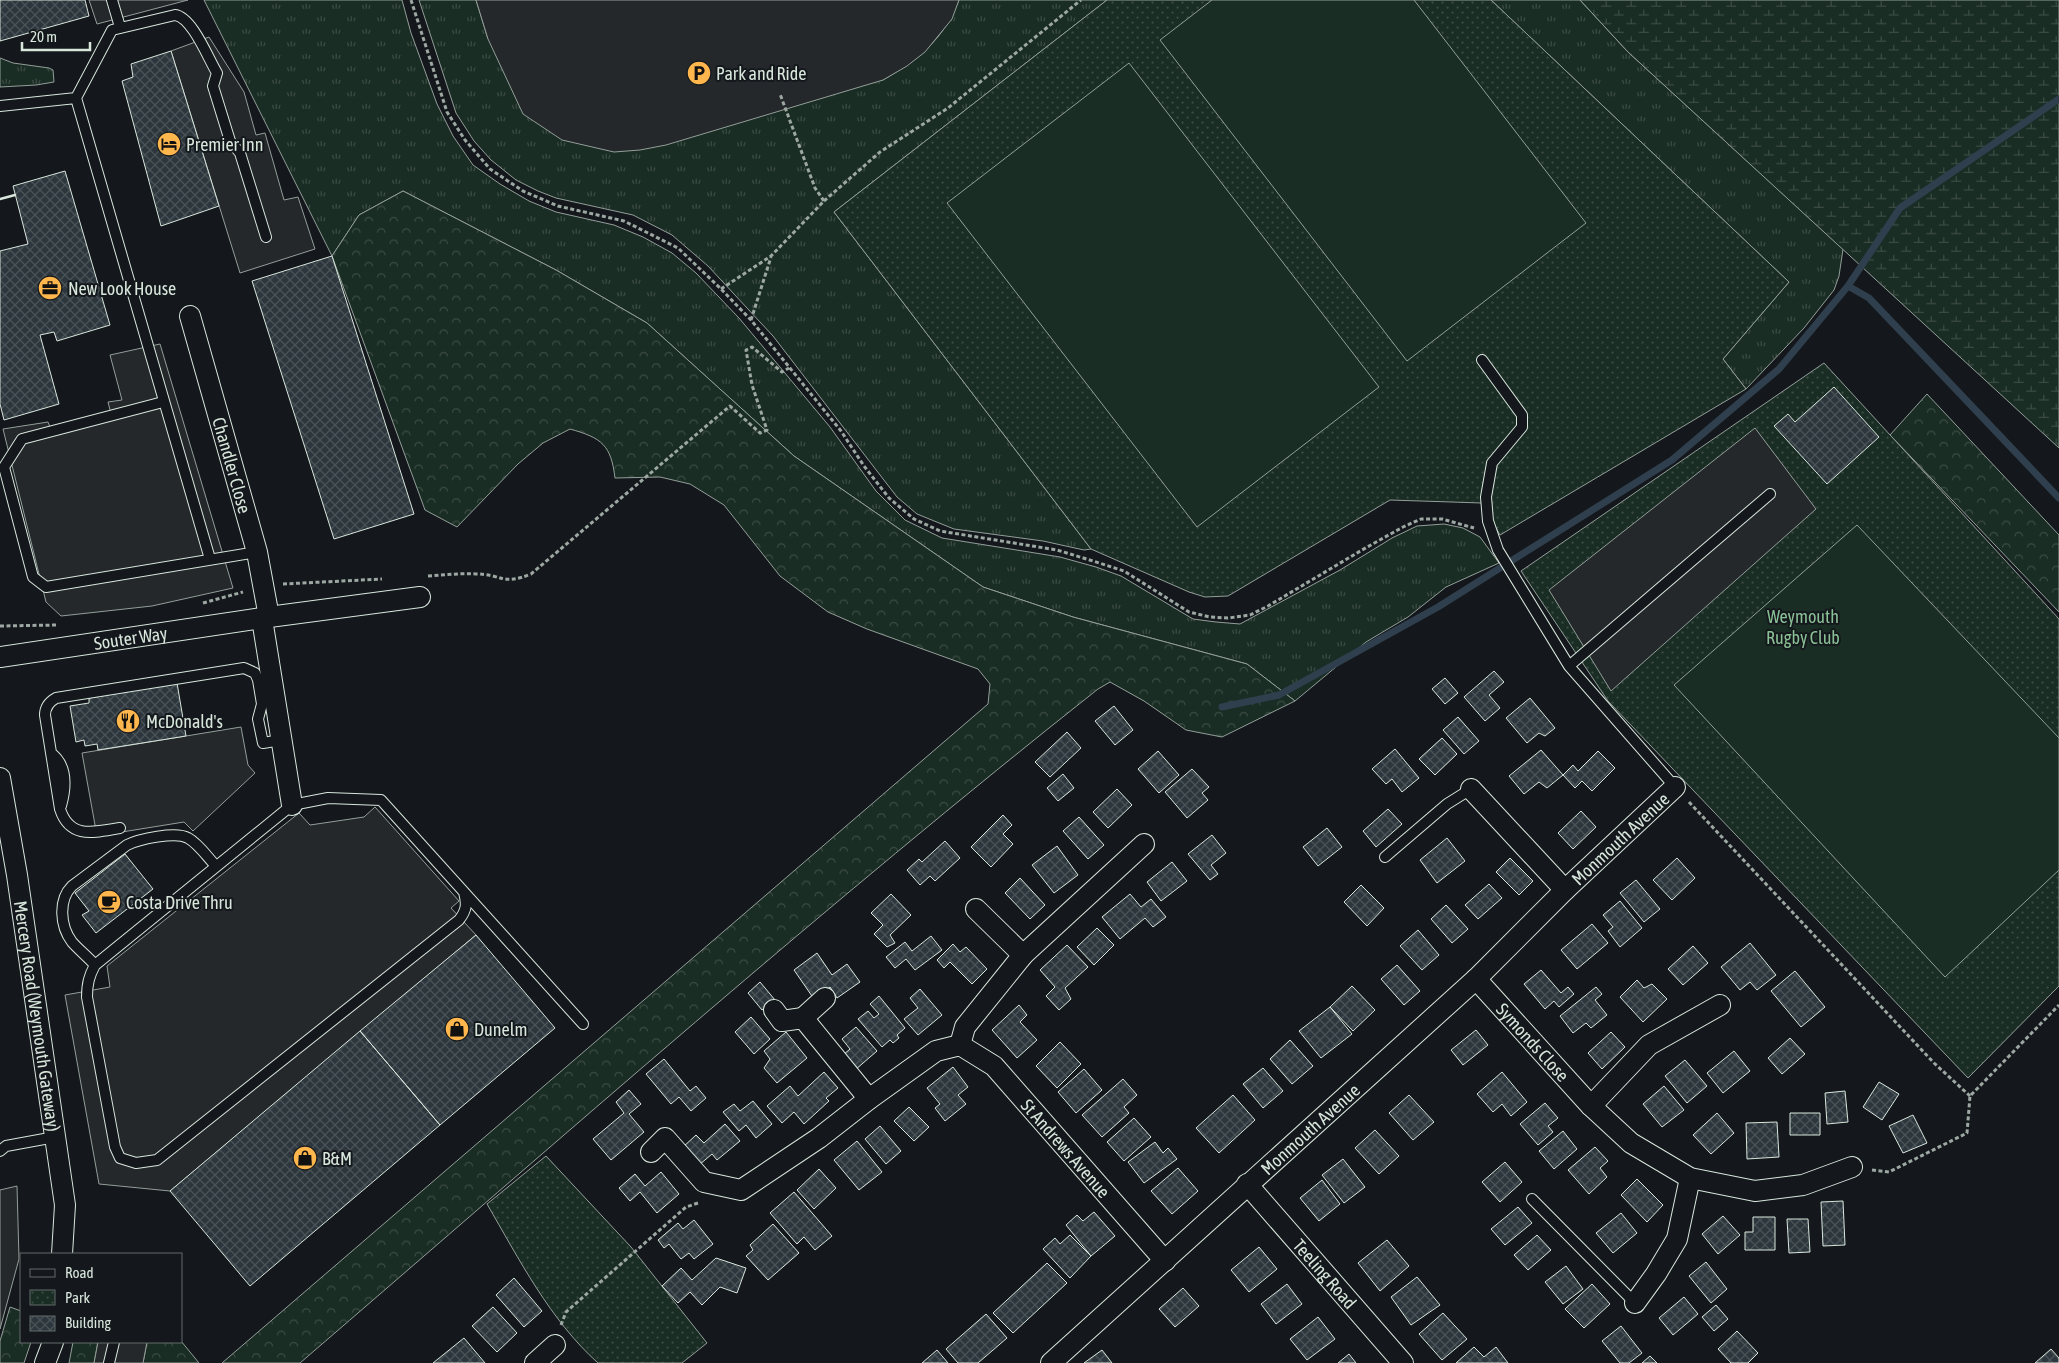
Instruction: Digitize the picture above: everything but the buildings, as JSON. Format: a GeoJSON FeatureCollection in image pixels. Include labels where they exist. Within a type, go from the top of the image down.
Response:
{"type":"FeatureCollection","features":[{"type":"Feature","properties":{"kind":"street","name":"Chandler Close"},"geometry":{"type":"LineString","coordinates":[[190,316],[257,552],[266,618]]}},
{"type":"Feature","properties":{"kind":"street","name":"Souter Way"},"geometry":{"type":"LineString","coordinates":[[0,656],[420,597]]}},
{"type":"Feature","properties":{"kind":"street"},"geometry":{"type":"LineString","coordinates":[[266,618],[272,742],[292,805]]}},
{"type":"Feature","properties":{"kind":"street","name":"Mercery Road (Weymouth Gateway)"},"geometry":{"type":"LineString","coordinates":[[0,778],[11,862],[65,1204],[62,1253]]}},
{"type":"Feature","properties":{"kind":"street","name":"Monmouth Avenue"},"geometry":{"type":"LineString","coordinates":[[1051,1363],[1476,979],[1564,890],[1675,787]]}},
{"type":"Feature","properties":{"kind":"street","name":"Monmouth Avenue"},"geometry":{"type":"LineString","coordinates":[[1471,789],[1564,890]]}},
{"type":"Feature","properties":{"kind":"street"},"geometry":{"type":"LineString","coordinates":[[651,1152],[665,1138],[704,1182],[741,1190],[819,1138],[868,1099],[936,1051],[960,1045],[965,1027],[1023,955],[1144,844]]}},
{"type":"Feature","properties":{"kind":"street"},"geometry":{"type":"LineString","coordinates":[[976,909],[1023,955]]}},
{"type":"Feature","properties":{"kind":"street","name":"Symonds Close"},"geometry":{"type":"LineString","coordinates":[[1476,979],[1591,1106],[1631,1143],[1690,1178],[1755,1191],[1803,1185],[1852,1168]]}},
{"type":"Feature","properties":{"kind":"street"},"geometry":{"type":"LineString","coordinates":[[774,1010],[782,1021],[803,1018],[825,998]]}},
{"type":"Feature","properties":{"kind":"street"},"geometry":{"type":"LineString","coordinates":[[1591,1106],[1649,1045],[1720,1005]]}},
{"type":"Feature","properties":{"kind":"street"},"geometry":{"type":"LineString","coordinates":[[803,1018],[868,1099]]}},
{"type":"Feature","properties":{"kind":"street","name":"St Andrews Avenue"},"geometry":{"type":"LineString","coordinates":[[960,1045],[994,1066],[1165,1261]]}},
{"type":"Feature","properties":{"kind":"street"},"geometry":{"type":"LineString","coordinates":[[1635,1303],[1656,1274],[1677,1239],[1690,1178]]}},
{"type":"Feature","properties":{"kind":"street","name":"Teeling Road"},"geometry":{"type":"LineString","coordinates":[[1247,1184],[1403,1363]]}},
{"type":"Feature","properties":{"kind":"street"},"geometry":{"type":"LineString","coordinates":[[45,1363],[53,1343]]}},
{"type":"Feature","properties":{"kind":"street"},"geometry":{"type":"LineString","coordinates":[[535,1363],[555,1345]]}},
{"type":"Feature","properties":{"kind":"lane"},"geometry":{"type":"LineString","coordinates":[[112,0],[120,27]]}},
{"type":"Feature","properties":{"kind":"lane"},"geometry":{"type":"LineString","coordinates":[[210,559],[76,98],[112,30],[175,15],[181,16],[188,23],[216,73],[212,86],[230,141],[240,153],[266,237]]}},
{"type":"Feature","properties":{"kind":"lane"},"geometry":{"type":"LineString","coordinates":[[0,106],[76,98]]}},
{"type":"Feature","properties":{"kind":"lane"},"geometry":{"type":"LineString","coordinates":[[1482,360],[1522,415],[1522,427],[1492,463],[1486,496],[1488,521],[1498,550],[1569,666],[1675,787]]}},
{"type":"Feature","properties":{"kind":"lane"},"geometry":{"type":"LineString","coordinates":[[163,402],[22,439],[4,467],[33,577],[46,588],[257,552]]}},
{"type":"Feature","properties":{"kind":"lane"},"geometry":{"type":"LineString","coordinates":[[1569,666],[1770,494]]}},
{"type":"Feature","properties":{"kind":"lane"},"geometry":{"type":"LineString","coordinates":[[120,828],[88,833],[79,831],[66,822],[60,809],[45,711],[48,703],[56,698],[244,668],[255,673],[258,680],[262,704],[258,718],[272,742]]}},
{"type":"Feature","properties":{"kind":"lane"},"geometry":{"type":"LineString","coordinates":[[1386,856],[1447,804],[1471,789]]}},
{"type":"Feature","properties":{"kind":"lane"},"geometry":{"type":"LineString","coordinates":[[464,892],[467,903],[466,912],[459,920],[157,1160],[146,1162],[127,1161],[120,1158],[115,1147],[87,997],[87,985],[90,974],[95,965],[292,805],[328,798],[381,800],[464,892],[583,1024]]}},
{"type":"Feature","properties":{"kind":"lane"},"geometry":{"type":"LineString","coordinates":[[95,965],[72,942],[66,930],[62,908],[67,891],[72,886],[120,849],[134,842],[174,835],[190,839],[216,866]]}},
{"type":"Feature","properties":{"kind":"lane"},"geometry":{"type":"LineString","coordinates":[[0,1151],[6,1146],[55,1138]]}},
{"type":"Feature","properties":{"kind":"lane"},"geometry":{"type":"LineString","coordinates":[[1532,1199],[1635,1303]]}},
{"type":"Feature","properties":{"kind":"lane"},"geometry":{"type":"LineString","coordinates":[[110,1363],[114,1343]]}},
{"type":"Feature","properties":{"kind":"path"},"geometry":{"type":"LineString","coordinates":[[411,0],[447,112],[465,140],[490,169],[532,195],[558,206],[624,221],[678,248],[751,320],[841,431],[864,466],[889,498],[914,519],[940,531],[1057,550],[1093,560],[1124,571],[1189,612],[1210,617],[1250,615],[1403,527],[1421,519],[1442,518],[1478,530],[1498,550]]}},
{"type":"Feature","properties":{"kind":"path"},"geometry":{"type":"LineString","coordinates":[[721,289],[771,256],[824,201],[880,152],[948,108],[1081,0]]}},
{"type":"Feature","properties":{"kind":"path"},"geometry":{"type":"LineString","coordinates":[[780,94],[815,188],[824,201]]}},
{"type":"Feature","properties":{"kind":"path"},"geometry":{"type":"LineString","coordinates":[[751,320],[771,256]]}},
{"type":"Feature","properties":{"kind":"path"},"geometry":{"type":"LineString","coordinates":[[423,577],[478,573],[503,580],[516,580],[531,574],[730,406],[760,433],[767,430],[752,385],[746,350],[752,347],[782,372],[789,368]]}},
{"type":"Feature","properties":{"kind":"path"},"geometry":{"type":"LineString","coordinates":[[198,605],[263,586],[385,578]]}},
{"type":"Feature","properties":{"kind":"path"},"geometry":{"type":"LineString","coordinates":[[0,626],[60,625]]}},
{"type":"Feature","properties":{"kind":"path"},"geometry":{"type":"LineString","coordinates":[[1675,787],[1934,1064],[1970,1096]]}},
{"type":"Feature","properties":{"kind":"path"},"geometry":{"type":"LineString","coordinates":[[1852,1168],[1889,1172],[1967,1133],[1970,1096],[2059,1005]]}},
{"type":"Feature","properties":{"kind":"path"},"geometry":{"type":"LineString","coordinates":[[555,1345],[566,1312],[686,1207],[704,1201]]}},
{"type":"Feature","properties":{"kind":"green space"},"geometry":{"type":"Polygon","coordinates":[[[204,0],[402,0],[411,33],[437,104],[453,136],[473,165],[529,201],[556,212],[614,225],[643,237],[672,253],[696,273],[739,318],[830,427],[876,491],[905,520],[942,538],[1060,557],[1096,567],[1121,576],[1193,619],[1240,624],[1340,570],[1392,538],[1417,526],[1444,524],[1463,528],[1480,537],[1499,563],[1446,587],[1408,617],[1366,642],[1295,701],[1247,664],[1073,617],[983,587],[794,456],[647,323],[556,270],[403,191],[359,215],[332,256],[204,0]]]}},
{"type":"Feature","properties":{"kind":"green space"},"geometry":{"type":"Polygon","coordinates":[[[419,0],[476,0],[488,39],[883,80],[908,64],[929,47],[946,26],[959,0],[1107,0],[834,212],[1091,549],[1084,550],[1043,541],[954,529],[917,514],[897,497],[773,336],[708,266],[672,235],[633,215],[556,198],[538,191],[516,180],[491,160],[474,141],[456,113],[419,0]]]}},
{"type":"Feature","properties":{"kind":"green space"},"geometry":{"type":"Polygon","coordinates":[[[1107,0],[1491,0],[1789,282],[1723,359],[1746,389],[1500,535],[1482,503],[1390,500],[1228,596],[1205,597],[1189,592],[1091,549],[834,212],[1107,0]]]}},
{"type":"Feature","properties":{"kind":"green space"},"geometry":{"type":"Polygon","coordinates":[[[1212,0],[1414,0],[1586,223],[1407,361],[1160,40],[1212,0]]]}},
{"type":"Feature","properties":{"kind":"green space"},"geometry":{"type":"Polygon","coordinates":[[[1491,0],[1580,0],[1628,52],[1843,249],[1839,276],[1834,290],[1804,328],[1746,389],[1723,359],[1789,282],[1491,0]]]}},
{"type":"Feature","properties":{"kind":"green space"},"geometry":{"type":"Polygon","coordinates":[[[1580,0],[2059,0],[2059,448],[1628,52],[1580,0]]]}},
{"type":"Feature","properties":{"kind":"green space"},"geometry":{"type":"Polygon","coordinates":[[[0,58],[13,63],[49,68],[53,70],[54,82],[0,87],[0,58]]]}},
{"type":"Feature","properties":{"kind":"green space"},"geometry":{"type":"Polygon","coordinates":[[[1129,63],[1379,387],[1197,527],[947,203],[1129,63]]]}},
{"type":"Feature","properties":{"kind":"green space"},"geometry":{"type":"Polygon","coordinates":[[[403,191],[556,270],[647,323],[794,456],[983,587],[1073,617],[1247,664],[1295,701],[1222,737],[1186,730],[1144,701],[1110,682],[1098,689],[795,937],[300,1363],[222,1363],[988,704],[990,684],[978,669],[867,629],[828,612],[780,576],[724,505],[690,484],[660,477],[615,478],[611,458],[603,444],[581,432],[570,429],[543,443],[518,464],[457,527],[425,510],[332,256],[359,215],[403,191]]]}},
{"type":"Feature","properties":{"kind":"green space","name":"Weymouth Rugby Club"},"geometry":{"type":"Polygon","coordinates":[[[1824,363],[2059,619],[2059,986],[1968,1078],[1608,701],[1521,571],[1824,363]]]}},
{"type":"Feature","properties":{"kind":"green space"},"geometry":{"type":"Polygon","coordinates":[[[1927,394],[2059,535],[2059,612],[1890,435],[1927,394]]]}},
{"type":"Feature","properties":{"kind":"green space"},"geometry":{"type":"Polygon","coordinates":[[[1857,525],[2059,738],[2059,870],[1945,977],[1674,685],[1857,525]]]}},
{"type":"Feature","properties":{"kind":"green space"},"geometry":{"type":"Polygon","coordinates":[[[546,1156],[631,1247],[707,1343],[682,1363],[598,1363],[565,1328],[536,1288],[487,1204],[546,1156]]]}},
{"type":"Feature","properties":{"kind":"green space"},"geometry":{"type":"Polygon","coordinates":[[[10,1307],[20,1311],[20,1343],[31,1343],[24,1363],[0,1363],[0,1341],[10,1307]]]}},
{"type":"Feature","properties":{"kind":"green space"},"geometry":{"type":"Polygon","coordinates":[[[182,1342],[199,1363],[143,1363],[147,1343],[182,1342]]]}},
{"type":"Feature","properties":{"kind":"green space"},"geometry":{"type":"Polygon","coordinates":[[[73,1343],[98,1343],[94,1363],[69,1363],[73,1343]]]}},
{"type":"Feature","properties":{"kind":"shaded area"},"geometry":{"type":"Polygon","coordinates":[[[89,0],[188,0],[97,24],[89,0]]]}},
{"type":"Feature","properties":{"kind":"shaded area","name":"Park and Ride"},"geometry":{"type":"Polygon","coordinates":[[[476,0],[959,0],[952,19],[925,52],[907,66],[883,80],[666,145],[614,152],[562,140],[523,114],[488,39],[476,0]]]}},
{"type":"Feature","properties":{"kind":"shaded area"},"geometry":{"type":"Polygon","coordinates":[[[209,37],[244,92],[256,135],[265,133],[284,200],[298,197],[315,249],[240,273],[171,51],[209,37]]]}},
{"type":"Feature","properties":{"kind":"shaded area"},"geometry":{"type":"Polygon","coordinates":[[[160,344],[233,588],[152,606],[61,616],[46,602],[3,429],[48,422],[53,435],[112,418],[108,402],[122,400],[110,355],[160,344]]]}},
{"type":"Feature","properties":{"kind":"shaded area"},"geometry":{"type":"Polygon","coordinates":[[[1755,428],[1816,509],[1611,691],[1549,590],[1755,428]]]}},
{"type":"Feature","properties":{"kind":"shaded area"},"geometry":{"type":"Polygon","coordinates":[[[241,727],[248,765],[255,773],[193,831],[184,822],[97,836],[82,753],[241,727]]]}},
{"type":"Feature","properties":{"kind":"shaded area"},"geometry":{"type":"Polygon","coordinates":[[[375,807],[459,901],[451,908],[476,935],[170,1191],[99,1184],[65,995],[110,987],[107,966],[299,813],[310,825],[364,817],[375,807]]]}},
{"type":"Feature","properties":{"kind":"shaded area"},"geometry":{"type":"Polygon","coordinates":[[[17,1186],[19,1259],[0,1329],[0,1190],[17,1186]]]}},
{"type":"Feature","properties":{"kind":"shaded area"},"geometry":{"type":"Polygon","coordinates":[[[98,1343],[147,1343],[143,1363],[94,1363],[98,1343]]]}},
{"type":"Feature","properties":{"kind":"waterway"},"geometry":{"type":"LineString","coordinates":[[1222,707],[1279,695],[1438,607],[1672,460],[1779,369],[1848,286],[1900,208],[2059,99]]}},
{"type":"Feature","properties":{"kind":"waterway"},"geometry":{"type":"LineString","coordinates":[[1848,286],[1869,298],[2059,498]]}},
{"type":"Feature","properties":{"kind":"wall"},"geometry":{"type":"LineString","coordinates":[[0,199],[15,195]]}},
{"type":"Feature","properties":{"kind":"place","name":"Park and Ride"},"geometry":{"type":"Point","coordinates":[699,73]}},
{"type":"Feature","properties":{"kind":"place","name":"Premier Inn"},"geometry":{"type":"Point","coordinates":[169,144]}},
{"type":"Feature","properties":{"kind":"place","name":"New Look House"},"geometry":{"type":"Point","coordinates":[50,288]}},
{"type":"Feature","properties":{"kind":"place","name":"McDonald's"},"geometry":{"type":"Point","coordinates":[128,721]}},
{"type":"Feature","properties":{"kind":"place","name":"Costa Drive Thru"},"geometry":{"type":"Point","coordinates":[109,902]}},
{"type":"Feature","properties":{"kind":"place","name":"Dunelm"},"geometry":{"type":"Point","coordinates":[457,1029]}},
{"type":"Feature","properties":{"kind":"place","name":"B&M"},"geometry":{"type":"Point","coordinates":[305,1158]}}]}
